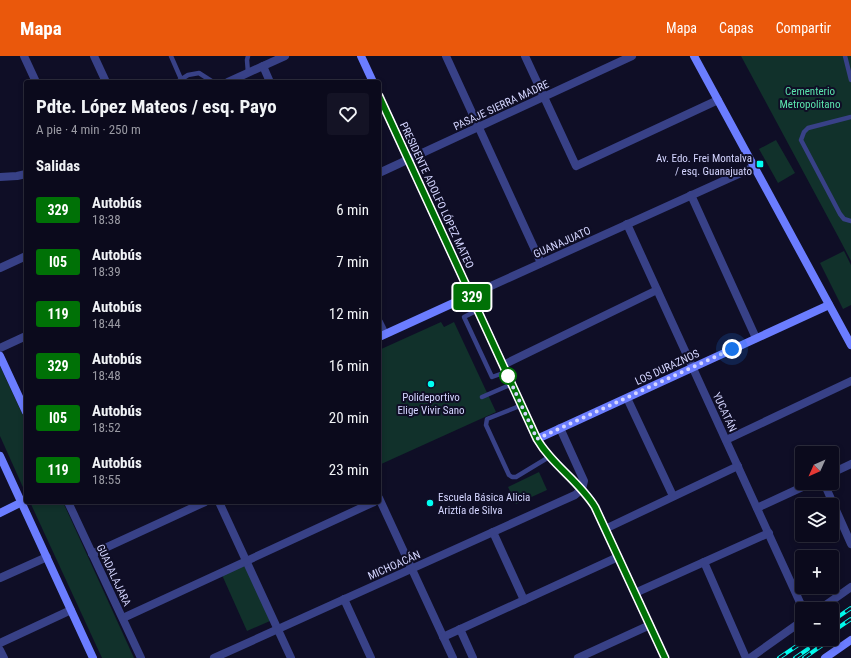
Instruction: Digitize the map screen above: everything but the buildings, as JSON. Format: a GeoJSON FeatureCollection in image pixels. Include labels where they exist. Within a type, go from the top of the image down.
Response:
{"type":"FeatureCollection","features":[{"type":"Feature","properties":{"kind":"street"},"geometry":{"type":"LineString","coordinates":[[24,56],[35,80]]}},
{"type":"Feature","properties":{"kind":"street"},"geometry":{"type":"LineString","coordinates":[[94,56],[105,80]]}},
{"type":"Feature","properties":{"kind":"street"},"geometry":{"type":"LineString","coordinates":[[232,80],[285,56]]}},
{"type":"Feature","properties":{"kind":"street"},"geometry":{"type":"LineString","coordinates":[[361,56],[372,80]]}},
{"type":"Feature","properties":{"kind":"street"},"geometry":{"type":"LineString","coordinates":[[446,56],[541,263]]}},
{"type":"Feature","properties":{"kind":"street"},"geometry":{"type":"LineString","coordinates":[[525,56],[576,166],[718,100]]}},
{"type":"Feature","properties":{"kind":"street","name":"PASAJE SIERRA MADRE"},"geometry":{"type":"LineString","coordinates":[[381,172],[632,56]]}},
{"type":"Feature","properties":{"kind":"street"},"geometry":{"type":"LineString","coordinates":[[694,56],[850,344]]}},
{"type":"Feature","properties":{"kind":"street"},"geometry":{"type":"LineString","coordinates":[[263,66],[269,80]]}},
{"type":"Feature","properties":{"kind":"street","name":"PRESIDENTE ADOLFO LÓPEZ MATEO"},"geometry":{"type":"LineString","coordinates":[[381,100],[537,439],[549,457],[582,489],[595,507],[665,658]]}},
{"type":"Feature","properties":{"kind":"street","name":"GUANAJUATO"},"geometry":{"type":"LineString","coordinates":[[382,336],[754,167]]}},
{"type":"Feature","properties":{"kind":"street"},"geometry":{"type":"LineString","coordinates":[[0,176],[24,174]]}},
{"type":"Feature","properties":{"kind":"street"},"geometry":{"type":"LineString","coordinates":[[691,195],[756,338]]}},
{"type":"Feature","properties":{"kind":"street","name":"YUCATÁN"},"geometry":{"type":"LineString","coordinates":[[627,224],[800,602]]}},
{"type":"Feature","properties":{"kind":"street"},"geometry":{"type":"LineString","coordinates":[[0,268],[24,257]]}},
{"type":"Feature","properties":{"kind":"street"},"geometry":{"type":"LineString","coordinates":[[505,368],[657,290]]}},
{"type":"Feature","properties":{"kind":"street","name":"LOS DURAZNOS"},"geometry":{"type":"LineString","coordinates":[[537,439],[829,305]]}},
{"type":"Feature","properties":{"kind":"street"},"geometry":{"type":"LineString","coordinates":[[0,348],[24,337]]}},
{"type":"Feature","properties":{"kind":"street"},"geometry":{"type":"LineString","coordinates":[[0,356],[24,407]]}},
{"type":"Feature","properties":{"kind":"street"},"geometry":{"type":"LineString","coordinates":[[726,440],[851,381]]}},
{"type":"Feature","properties":{"kind":"street"},"geometry":{"type":"LineString","coordinates":[[627,398],[673,496]]}},
{"type":"Feature","properties":{"kind":"street","name":"PRESIDENTE ADOLFO LÓPEZ MATEO"},"geometry":{"type":"LineString","coordinates":[[560,428],[583,478],[584,484],[582,489]]}},
{"type":"Feature","properties":{"kind":"street"},"geometry":{"type":"LineString","coordinates":[[0,456],[24,501],[0,512]]}},
{"type":"Feature","properties":{"kind":"street"},"geometry":{"type":"LineString","coordinates":[[839,470],[851,464]]}},
{"type":"Feature","properties":{"kind":"street"},"geometry":{"type":"LineString","coordinates":[[605,529],[738,466]]}},
{"type":"Feature","properties":{"kind":"street","name":"MICHOACÁN"},"geometry":{"type":"LineString","coordinates":[[214,658],[570,497],[582,489]]}},
{"type":"Feature","properties":{"kind":"street"},"geometry":{"type":"LineString","coordinates":[[757,508],[796,490]]}},
{"type":"Feature","properties":{"kind":"street"},"geometry":{"type":"LineString","coordinates":[[827,490],[851,544]]}},
{"type":"Feature","properties":{"kind":"street"},"geometry":{"type":"LineString","coordinates":[[25,504],[47,557],[93,658]]}},
{"type":"Feature","properties":{"kind":"street","name":"GUADALAJARA"},"geometry":{"type":"LineString","coordinates":[[69,504],[142,658]]}},
{"type":"Feature","properties":{"kind":"street"},"geometry":{"type":"LineString","coordinates":[[92,554],[201,504]]}},
{"type":"Feature","properties":{"kind":"street"},"geometry":{"type":"LineString","coordinates":[[220,504],[291,658]]}},
{"type":"Feature","properties":{"kind":"street"},"geometry":{"type":"LineString","coordinates":[[122,618],[369,504]]}},
{"type":"Feature","properties":{"kind":"street"},"geometry":{"type":"LineString","coordinates":[[380,504],[412,568],[453,658]]}},
{"type":"Feature","properties":{"kind":"street"},"geometry":{"type":"LineString","coordinates":[[493,532],[524,600]]}},
{"type":"Feature","properties":{"kind":"street"},"geometry":{"type":"LineString","coordinates":[[635,593],[769,533]]}},
{"type":"Feature","properties":{"kind":"street"},"geometry":{"type":"LineString","coordinates":[[0,578],[47,557]]}},
{"type":"Feature","properties":{"kind":"street"},"geometry":{"type":"LineString","coordinates":[[443,637],[618,557]]}},
{"type":"Feature","properties":{"kind":"street"},"geometry":{"type":"LineString","coordinates":[[704,562],[746,658]]}},
{"type":"Feature","properties":{"kind":"street"},"geometry":{"type":"LineString","coordinates":[[830,602],[851,587]]}},
{"type":"Feature","properties":{"kind":"street"},"geometry":{"type":"LineString","coordinates":[[344,599],[371,658]]}},
{"type":"Feature","properties":{"kind":"street"},"geometry":{"type":"LineString","coordinates":[[0,642],[71,610]]}},
{"type":"Feature","properties":{"kind":"street"},"geometry":{"type":"LineString","coordinates":[[578,658],[650,625]]}},
{"type":"Feature","properties":{"kind":"street"},"geometry":{"type":"LineString","coordinates":[[750,658],[795,626]]}},
{"type":"Feature","properties":{"kind":"street"},"geometry":{"type":"LineString","coordinates":[[460,629],[473,658]]}},
{"type":"Feature","properties":{"kind":"street"},"geometry":{"type":"LineString","coordinates":[[826,658],[851,640]]}},
{"type":"Feature","properties":{"kind":"street"},"geometry":{"type":"LineString","coordinates":[[0,650],[4,658]]}},
{"type":"Feature","properties":{"kind":"lane"},"geometry":{"type":"LineString","coordinates":[[171,56],[181,78]]}},
{"type":"Feature","properties":{"kind":"lane"},"geometry":{"type":"LineString","coordinates":[[248,56],[246,60],[248,73]]}},
{"type":"Feature","properties":{"kind":"lane"},"geometry":{"type":"LineString","coordinates":[[845,56],[851,80]]}},
{"type":"Feature","properties":{"kind":"lane"},"geometry":{"type":"LineString","coordinates":[[178,80],[188,75],[199,73],[210,80]]}},
{"type":"Feature","properties":{"kind":"lane"},"geometry":{"type":"LineString","coordinates":[[851,117],[808,128],[804,132],[801,140],[840,214],[844,218],[851,221]]}},
{"type":"Feature","properties":{"kind":"lane"},"geometry":{"type":"LineString","coordinates":[[478,310],[464,317],[492,377],[505,368]]}},
{"type":"Feature","properties":{"kind":"lane"},"geometry":{"type":"LineString","coordinates":[[482,397],[512,384]]}},
{"type":"Feature","properties":{"kind":"lane"},"geometry":{"type":"LineString","coordinates":[[522,405],[488,419],[486,422],[509,475],[516,477],[549,457]]}},
{"type":"Feature","properties":{"kind":"green space","name":"Cementerio Metropolitano"},"geometry":{"type":"Polygon","coordinates":[[[741,56],[851,56],[851,261],[840,240],[741,56]]]}},
{"type":"Feature","properties":{"kind":"green space"},"geometry":{"type":"Polygon","coordinates":[[[776,140],[795,173],[778,183],[759,149],[776,140]]]}},
{"type":"Feature","properties":{"kind":"green space"},"geometry":{"type":"Polygon","coordinates":[[[844,251],[851,265],[851,305],[843,309],[820,263],[844,251]]]}},
{"type":"Feature","properties":{"kind":"green space","name":"Polideportivo Elige Vivir Sano"},"geometry":{"type":"Polygon","coordinates":[[[441,322],[444,327],[454,322],[496,412],[381,464],[381,349],[441,322]]]}},
{"type":"Feature","properties":{"kind":"green space"},"geometry":{"type":"Polygon","coordinates":[[[0,366],[24,418],[24,490],[0,436],[0,366]]]}},
{"type":"Feature","properties":{"kind":"green space"},"geometry":{"type":"Polygon","coordinates":[[[539,472],[547,490],[516,504],[508,487],[539,472]]]}},
{"type":"Feature","properties":{"kind":"green space"},"geometry":{"type":"Polygon","coordinates":[[[31,504],[64,504],[134,658],[102,658],[31,504]]]}},
{"type":"Feature","properties":{"kind":"green space"},"geometry":{"type":"Polygon","coordinates":[[[245,565],[270,621],[247,631],[222,575],[245,565]]]}},
{"type":"Feature","properties":{"kind":"railway"},"geometry":{"type":"LineString","coordinates":[[839,616],[851,608]]}},
{"type":"Feature","properties":{"kind":"railway"},"geometry":{"type":"LineString","coordinates":[[839,627],[851,619]]}},
{"type":"Feature","properties":{"kind":"railway"},"geometry":{"type":"LineString","coordinates":[[779,658],[797,646]]}},
{"type":"Feature","properties":{"kind":"railway"},"geometry":{"type":"LineString","coordinates":[[804,658],[821,646]]}},
{"type":"Feature","properties":{"kind":"railway"},"geometry":{"type":"LineString","coordinates":[[795,658],[808,649]]}},
{"type":"Feature","properties":{"kind":"bus line","name":"329"},"geometry":{"type":"LineString","coordinates":[[381,100],[537,439],[549,457],[558,464],[582,489],[595,507],[665,658]]}},
{"type":"Feature","properties":{"kind":"place","name":"Av. Edo. Frei Montalva / esq. Guanajuato"},"geometry":{"type":"Point","coordinates":[760,164]}},
{"type":"Feature","properties":{"kind":"place","name":"Polideportivo Elige Vivir Sano"},"geometry":{"type":"Point","coordinates":[431,384]}},
{"type":"Feature","properties":{"kind":"place","name":"Escuela Básica Alicia Ariztía de Silva"},"geometry":{"type":"Point","coordinates":[430,503]}},
{"type":"Feature","properties":{"kind":"route"},"geometry":{"type":"LineString","coordinates":[[508,376],[506,372],[537,439],[732,349]]}}]}
